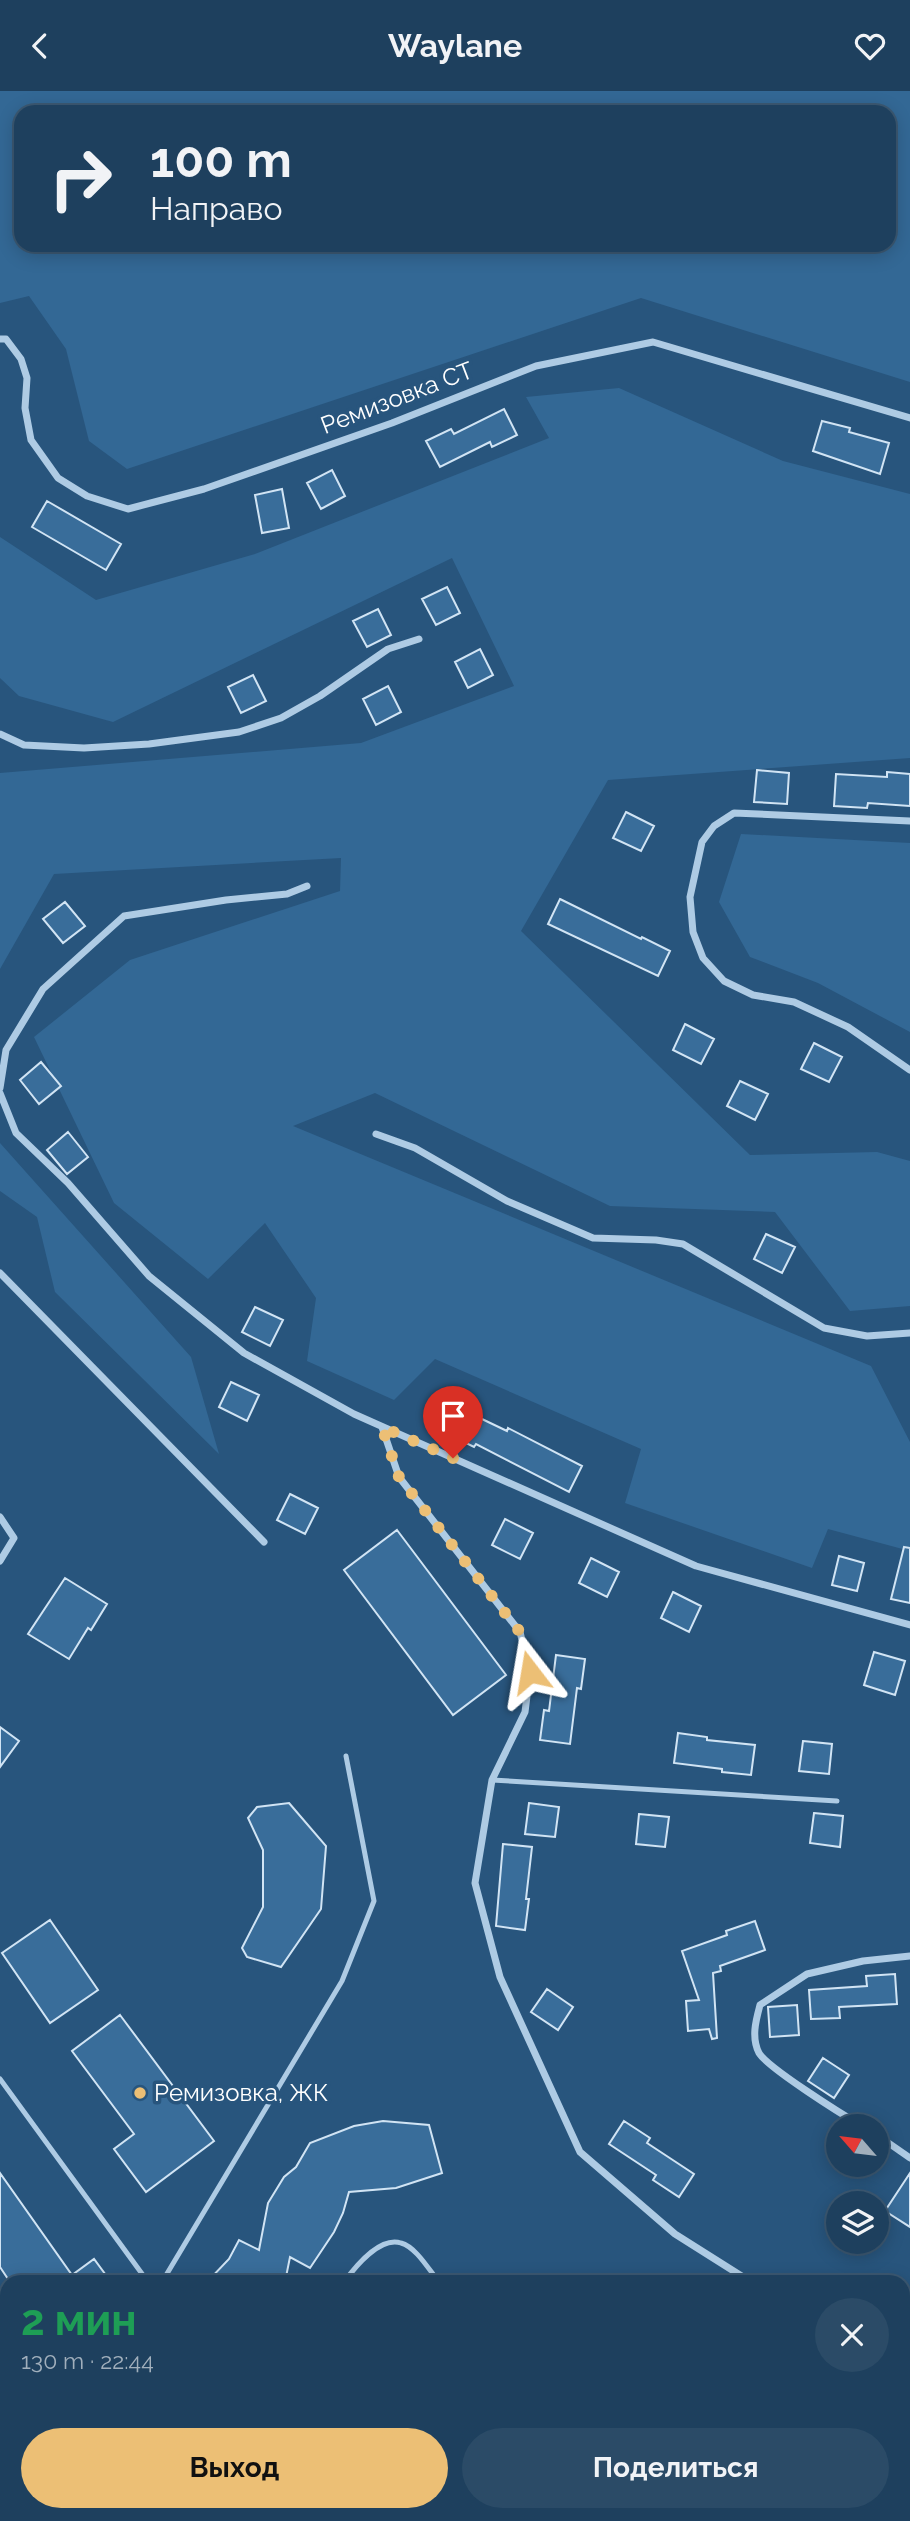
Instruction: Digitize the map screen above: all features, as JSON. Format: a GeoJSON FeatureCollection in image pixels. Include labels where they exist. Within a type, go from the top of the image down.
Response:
{"type":"FeatureCollection","features":[{"type":"Feature","properties":{"kind":"street","name":"Ремизовка СТ"},"geometry":{"type":"LineString","coordinates":[[0,339],[6,339],[21,359],[27,378],[25,408],[31,440],[58,478],[87,496],[128,509],[204,489],[379,428],[536,366],[653,342],[910,418]]}},
{"type":"Feature","properties":{"kind":"street"},"geometry":{"type":"LineString","coordinates":[[0,734],[24,745],[84,748],[149,744],[239,732],[281,718],[320,696],[388,649],[419,639]]}},
{"type":"Feature","properties":{"kind":"street"},"geometry":{"type":"LineString","coordinates":[[910,821],[734,813],[714,827],[702,842],[690,897],[693,932],[703,958],[724,981],[753,995],[794,1002],[848,1027],[910,1070]]}},
{"type":"Feature","properties":{"kind":"street"},"geometry":{"type":"LineString","coordinates":[[307,886],[287,894],[226,900],[124,916],[43,989],[6,1050],[0,1090],[16,1133],[68,1183],[149,1276],[244,1353],[354,1414],[696,1566],[910,1625]]}},
{"type":"Feature","properties":{"kind":"street"},"geometry":{"type":"LineString","coordinates":[[376,1134],[415,1148],[507,1202],[593,1238],[656,1240],[683,1244],[824,1328],[867,1336],[910,1333]]}},
{"type":"Feature","properties":{"kind":"street"},"geometry":{"type":"LineString","coordinates":[[0,1273],[264,1542]]}},
{"type":"Feature","properties":{"kind":"street"},"geometry":{"type":"LineString","coordinates":[[382,1427],[399,1477],[520,1632],[530,1672],[525,1711],[492,1780],[475,1883],[500,1977],[580,2152],[675,2234],[740,2275]]}},
{"type":"Feature","properties":{"kind":"street"},"geometry":{"type":"LineString","coordinates":[[0,1517],[14,1538],[0,1561]]}},
{"type":"Feature","properties":{"kind":"street"},"geometry":{"type":"LineString","coordinates":[[844,2114],[792,2080],[760,2053],[754,2027],[760,2005],[807,1974],[863,1961],[910,1956]]}},
{"type":"Feature","properties":{"kind":"street"},"geometry":{"type":"LineString","coordinates":[[889,2143],[910,2158]]}},
{"type":"Feature","properties":{"kind":"lane"},"geometry":{"type":"LineString","coordinates":[[166,2275],[342,1981],[374,1901],[346,1756]]}},
{"type":"Feature","properties":{"kind":"lane"},"geometry":{"type":"LineString","coordinates":[[492,1780],[838,1801]]}},
{"type":"Feature","properties":{"kind":"lane"},"geometry":{"type":"LineString","coordinates":[[0,2079],[143,2275]]}},
{"type":"Feature","properties":{"kind":"lane"},"geometry":{"type":"LineString","coordinates":[[350,2275],[368,2254],[390,2241],[403,2243],[433,2275]]}},
{"type":"Feature","properties":{"kind":"shaded area"},"geometry":{"type":"Polygon","coordinates":[[[0,91],[910,91],[910,382],[641,298],[127,469],[89,441],[66,349],[29,296],[0,303],[0,91]]]}},
{"type":"Feature","properties":{"kind":"shaded area"},"geometry":{"type":"Polygon","coordinates":[[[619,388],[783,461],[910,494],[910,758],[608,780],[521,931],[750,1155],[877,1152],[910,1161],[910,1306],[850,1311],[775,1212],[610,1206],[375,1093],[293,1126],[871,1366],[910,1442],[910,1551],[828,1529],[812,1568],[625,1503],[641,1449],[435,1359],[394,1400],[307,1361],[316,1298],[265,1223],[208,1279],[114,1203],[34,1037],[130,960],[340,891],[341,858],[54,874],[0,969],[0,773],[361,743],[514,686],[452,558],[113,722],[19,696],[0,678],[0,537],[96,600],[255,554],[549,438],[526,397],[619,388]]]}},
{"type":"Feature","properties":{"kind":"shaded area"},"geometry":{"type":"Polygon","coordinates":[[[741,834],[910,843],[910,1032],[818,983],[750,957],[719,902],[741,834]]]}},
{"type":"Feature","properties":{"kind":"shaded area"},"geometry":{"type":"Polygon","coordinates":[[[0,1143],[191,1357],[219,1454],[55,1292],[37,1217],[0,1191],[0,1143]]]}},
{"type":"Feature","properties":{"kind":"building"},"geometry":{"type":"Polygon","coordinates":[[[504,409],[517,435],[492,447],[490,442],[440,467],[426,441],[451,429],[454,434],[504,409]]]}},
{"type":"Feature","properties":{"kind":"building"},"geometry":{"type":"Polygon","coordinates":[[[822,421],[889,443],[880,474],[813,451],[822,421]]]}},
{"type":"Feature","properties":{"kind":"building"},"geometry":{"type":"Polygon","coordinates":[[[332,470],[345,496],[321,509],[307,483],[332,470]]]}},
{"type":"Feature","properties":{"kind":"building"},"geometry":{"type":"Polygon","coordinates":[[[282,489],[289,528],[262,533],[255,495],[282,489]]]}},
{"type":"Feature","properties":{"kind":"building"},"geometry":{"type":"Polygon","coordinates":[[[47,501],[121,544],[106,570],[32,527],[47,501]]]}},
{"type":"Feature","properties":{"kind":"building"},"geometry":{"type":"Polygon","coordinates":[[[447,587],[460,613],[436,625],[422,599],[447,587]]]}},
{"type":"Feature","properties":{"kind":"building"},"geometry":{"type":"Polygon","coordinates":[[[378,609],[391,635],[367,647],[353,621],[378,609]]]}},
{"type":"Feature","properties":{"kind":"building"},"geometry":{"type":"Polygon","coordinates":[[[480,649],[493,675],[468,688],[455,662],[480,649]]]}},
{"type":"Feature","properties":{"kind":"building"},"geometry":{"type":"Polygon","coordinates":[[[253,675],[266,701],[241,713],[228,687],[253,675]]]}},
{"type":"Feature","properties":{"kind":"building"},"geometry":{"type":"Polygon","coordinates":[[[388,686],[401,712],[376,725],[363,699],[388,686]]]}},
{"type":"Feature","properties":{"kind":"building"},"geometry":{"type":"Polygon","coordinates":[[[757,770],[789,773],[787,804],[754,802],[757,770]]]}},
{"type":"Feature","properties":{"kind":"building"},"geometry":{"type":"Polygon","coordinates":[[[887,772],[910,774],[910,806],[868,803],[867,808],[834,806],[836,774],[887,777],[887,772]]]}},
{"type":"Feature","properties":{"kind":"building"},"geometry":{"type":"Polygon","coordinates":[[[626,812],[654,826],[641,851],[613,838],[626,812]]]}},
{"type":"Feature","properties":{"kind":"building"},"geometry":{"type":"Polygon","coordinates":[[[560,899],[670,951],[658,976],[548,924],[560,899]]]}},
{"type":"Feature","properties":{"kind":"building"},"geometry":{"type":"Polygon","coordinates":[[[65,902],[85,926],[63,943],[43,919],[65,902]]]}},
{"type":"Feature","properties":{"kind":"building"},"geometry":{"type":"Polygon","coordinates":[[[685,1024],[714,1039],[701,1064],[673,1050],[685,1024]]]}},
{"type":"Feature","properties":{"kind":"building"},"geometry":{"type":"Polygon","coordinates":[[[814,1043],[842,1057],[829,1082],[801,1069],[814,1043]]]}},
{"type":"Feature","properties":{"kind":"building"},"geometry":{"type":"Polygon","coordinates":[[[41,1062],[61,1086],[39,1104],[20,1080],[41,1062]]]}},
{"type":"Feature","properties":{"kind":"building"},"geometry":{"type":"Polygon","coordinates":[[[740,1081],[768,1094],[755,1120],[727,1106],[740,1081]]]}},
{"type":"Feature","properties":{"kind":"building"},"geometry":{"type":"Polygon","coordinates":[[[68,1132],[88,1157],[67,1174],[47,1150],[68,1132]]]}},
{"type":"Feature","properties":{"kind":"building"},"geometry":{"type":"Polygon","coordinates":[[[766,1234],[795,1247],[782,1273],[754,1259],[766,1234]]]}},
{"type":"Feature","properties":{"kind":"building"},"geometry":{"type":"Polygon","coordinates":[[[255,1307],[283,1320],[270,1346],[242,1332],[255,1307]]]}},
{"type":"Feature","properties":{"kind":"building"},"geometry":{"type":"Polygon","coordinates":[[[231,1382],[259,1395],[247,1421],[219,1407],[231,1382]]]}},
{"type":"Feature","properties":{"kind":"building"},"geometry":{"type":"Polygon","coordinates":[[[459,1408],[507,1431],[508,1428],[582,1466],[569,1492],[476,1444],[474,1447],[446,1433],[459,1408]]]}},
{"type":"Feature","properties":{"kind":"building"},"geometry":{"type":"Polygon","coordinates":[[[290,1494],[318,1508],[305,1534],[277,1520],[290,1494]]]}},
{"type":"Feature","properties":{"kind":"building"},"geometry":{"type":"Polygon","coordinates":[[[505,1519],[533,1533],[520,1559],[492,1545],[505,1519]]]}},
{"type":"Feature","properties":{"kind":"building"},"geometry":{"type":"Polygon","coordinates":[[[397,1530],[506,1675],[453,1715],[344,1570],[397,1530]]]}},
{"type":"Feature","properties":{"kind":"building"},"geometry":{"type":"Polygon","coordinates":[[[904,1547],[910,1548],[910,1603],[891,1599],[904,1547]]]}},
{"type":"Feature","properties":{"kind":"building"},"geometry":{"type":"Polygon","coordinates":[[[839,1556],[864,1563],[857,1591],[832,1585],[839,1556]]]}},
{"type":"Feature","properties":{"kind":"building"},"geometry":{"type":"Polygon","coordinates":[[[591,1558],[619,1572],[607,1597],[579,1583],[591,1558]]]}},
{"type":"Feature","properties":{"kind":"building"},"geometry":{"type":"Polygon","coordinates":[[[65,1578],[107,1604],[69,1659],[28,1634],[65,1578]]]}},
{"type":"Feature","properties":{"kind":"building"},"geometry":{"type":"Polygon","coordinates":[[[673,1592],[701,1606],[689,1632],[661,1618],[673,1592]]]}},
{"type":"Feature","properties":{"kind":"building"},"geometry":{"type":"Polygon","coordinates":[[[874,1652],[905,1661],[895,1695],[864,1685],[874,1652]]]}},
{"type":"Feature","properties":{"kind":"building"},"geometry":{"type":"Polygon","coordinates":[[[556,1655],[585,1659],[581,1689],[577,1688],[570,1744],[540,1740],[544,1710],[549,1711],[556,1655]]]}},
{"type":"Feature","properties":{"kind":"building"},"geometry":{"type":"Polygon","coordinates":[[[0,1727],[19,1741],[0,1767],[0,1727]]]}},
{"type":"Feature","properties":{"kind":"building"},"geometry":{"type":"Polygon","coordinates":[[[678,1733],[707,1737],[707,1740],[755,1745],[751,1775],[674,1763],[678,1733]]]}},
{"type":"Feature","properties":{"kind":"building"},"geometry":{"type":"Polygon","coordinates":[[[803,1741],[832,1744],[829,1774],[799,1771],[803,1741]]]}},
{"type":"Feature","properties":{"kind":"building"},"geometry":{"type":"Polygon","coordinates":[[[289,1803],[326,1846],[321,1909],[281,1967],[247,1957],[242,1948],[263,1907],[263,1850],[248,1818],[257,1807],[289,1803]]]}},
{"type":"Feature","properties":{"kind":"building"},"geometry":{"type":"Polygon","coordinates":[[[529,1803],[559,1807],[555,1837],[525,1834],[529,1803]]]}},
{"type":"Feature","properties":{"kind":"building"},"geometry":{"type":"Polygon","coordinates":[[[814,1813],[843,1816],[840,1847],[810,1843],[814,1813]]]}},
{"type":"Feature","properties":{"kind":"building"},"geometry":{"type":"Polygon","coordinates":[[[639,1814],[669,1817],[665,1847],[636,1844],[639,1814]]]}},
{"type":"Feature","properties":{"kind":"building"},"geometry":{"type":"Polygon","coordinates":[[[503,1844],[532,1847],[525,1930],[496,1926],[503,1844]]]}},
{"type":"Feature","properties":{"kind":"building"},"geometry":{"type":"Polygon","coordinates":[[[50,1920],[98,1990],[50,2023],[2,1953],[50,1920]]]}},
{"type":"Feature","properties":{"kind":"building"},"geometry":{"type":"Polygon","coordinates":[[[755,1921],[765,1950],[720,1966],[721,1971],[713,1973],[717,2038],[712,2039],[709,2029],[688,2031],[686,2001],[699,2000],[682,1951],[727,1935],[726,1931],[755,1921]]]}},
{"type":"Feature","properties":{"kind":"building"},"geometry":{"type":"Polygon","coordinates":[[[895,1974],[897,2004],[839,2007],[840,2018],[811,2019],[809,1990],[867,1986],[866,1976],[895,1974]]]}},
{"type":"Feature","properties":{"kind":"building"},"geometry":{"type":"Polygon","coordinates":[[[547,1989],[573,2007],[558,2030],[531,2012],[547,1989]]]}},
{"type":"Feature","properties":{"kind":"building"},"geometry":{"type":"Polygon","coordinates":[[[797,2005],[799,2035],[770,2037],[768,2007],[797,2005]]]}},
{"type":"Feature","properties":{"kind":"building","name":"Ремизовка, ЖК"},"geometry":{"type":"Polygon","coordinates":[[[120,2015],[214,2141],[146,2192],[114,2149],[134,2134],[72,2051],[120,2015]]]}},
{"type":"Feature","properties":{"kind":"building"},"geometry":{"type":"Polygon","coordinates":[[[823,2058],[849,2075],[834,2098],[808,2081],[823,2058]]]}},
{"type":"Feature","properties":{"kind":"building"},"geometry":{"type":"Polygon","coordinates":[[[383,2121],[429,2125],[442,2173],[396,2188],[349,2192],[334,2232],[310,2268],[290,2257],[286,2275],[214,2275],[229,2259],[239,2240],[259,2250],[268,2203],[284,2177],[296,2167],[310,2143],[354,2126],[383,2121]]]}},
{"type":"Feature","properties":{"kind":"building"},"geometry":{"type":"Polygon","coordinates":[[[624,2121],[650,2138],[647,2143],[694,2174],[679,2197],[653,2180],[656,2175],[609,2144],[624,2121]]]}},
{"type":"Feature","properties":{"kind":"building"},"geometry":{"type":"Polygon","coordinates":[[[0,2173],[72,2275],[5,2275],[0,2267],[0,2173]]]}},
{"type":"Feature","properties":{"kind":"building"},"geometry":{"type":"Polygon","coordinates":[[[910,2173],[910,2227],[889,2214],[889,2205],[910,2173]]]}},
{"type":"Feature","properties":{"kind":"building"},"geometry":{"type":"Polygon","coordinates":[[[94,2259],[106,2275],[72,2275],[94,2259]]]}},
{"type":"Feature","properties":{"kind":"place","name":"Ремизовка, ЖК"},"geometry":{"type":"Point","coordinates":[140,2093]}},
{"type":"Feature","properties":{"kind":"route"},"geometry":{"type":"LineString","coordinates":[[453,1458],[382,1427],[399,1477],[520,1632],[530,1672]]}}]}
